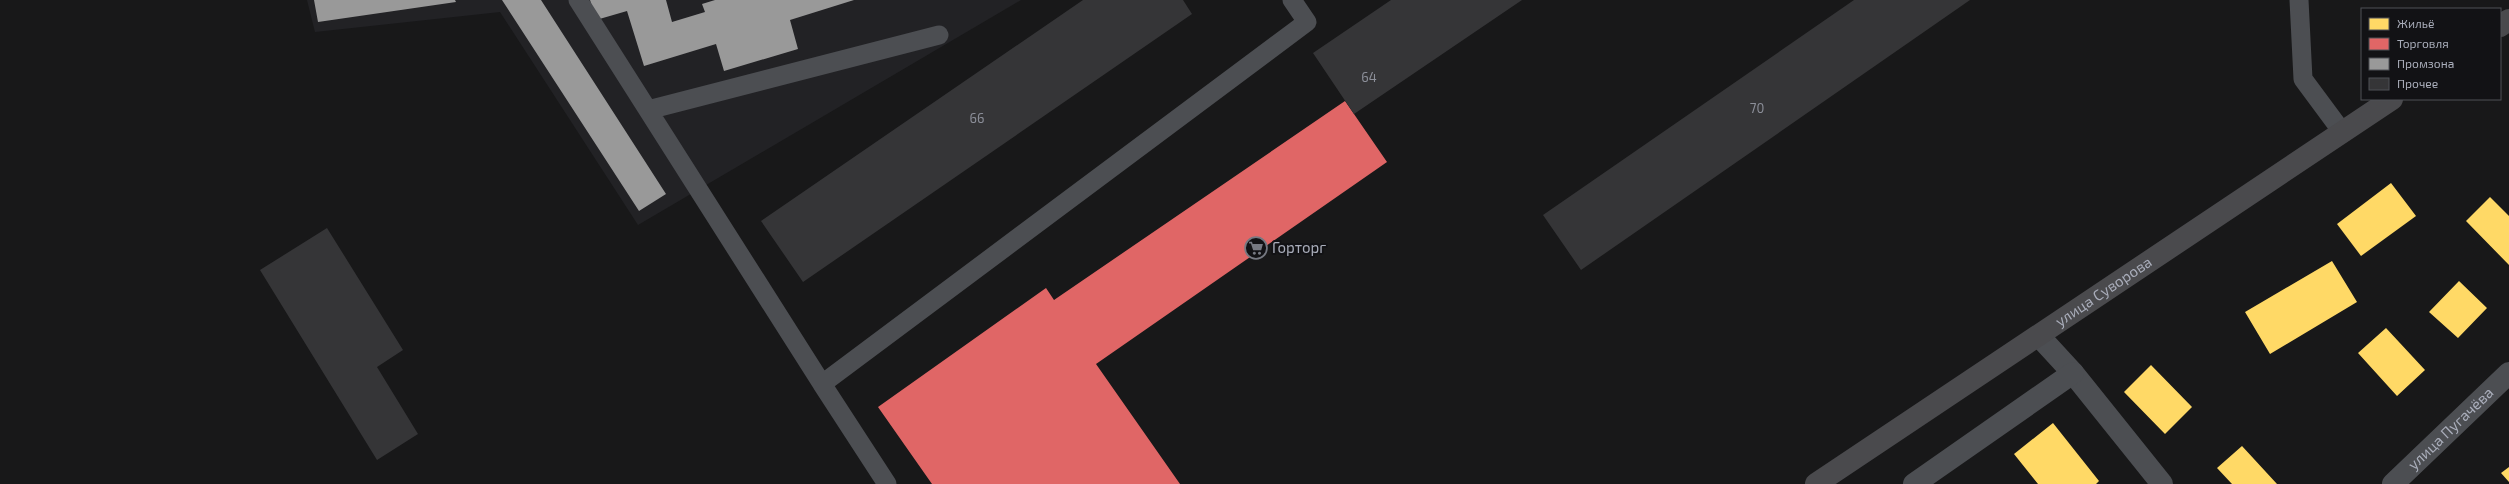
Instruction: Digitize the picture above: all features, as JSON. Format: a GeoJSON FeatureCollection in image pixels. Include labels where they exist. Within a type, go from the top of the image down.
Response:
{"type":"FeatureCollection","features":[{"type":"Feature","properties":{"kind":"main road","name":"улица Суворова"},"geometry":{"type":"LineString","coordinates":[[1816,484],[2391,100]]}},
{"type":"Feature","properties":{"kind":"street"},"geometry":{"type":"LineString","coordinates":[[2039,336],[2073,373],[2162,484]]}},
{"type":"Feature","properties":{"kind":"street"},"geometry":{"type":"LineString","coordinates":[[1914,484],[2073,373]]}},
{"type":"Feature","properties":{"kind":"street","name":"улица Пугачёва"},"geometry":{"type":"LineString","coordinates":[[2393,484],[2509,373]]}},
{"type":"Feature","properties":{"kind":"lane"},"geometry":{"type":"LineString","coordinates":[[578,0],[887,484]]}},
{"type":"Feature","properties":{"kind":"lane"},"geometry":{"type":"LineString","coordinates":[[822,384],[1307,22],[1292,0]]}},
{"type":"Feature","properties":{"kind":"lane"},"geometry":{"type":"LineString","coordinates":[[2299,0],[2304,79],[2343,133]]}},
{"type":"Feature","properties":{"kind":"lane"},"geometry":{"type":"LineString","coordinates":[[648,110],[939,35]]}},
{"type":"Feature","properties":{"kind":"shaded area"},"geometry":{"type":"Polygon","coordinates":[[[307,0],[1021,0],[638,225],[500,12],[315,32],[307,0]]]}},
{"type":"Feature","properties":{"kind":"building: Жильё"},"geometry":{"type":"Polygon","coordinates":[[[2391,183],[2416,216],[2361,256],[2337,224],[2391,183]]]}},
{"type":"Feature","properties":{"kind":"building: Жильё"},"geometry":{"type":"Polygon","coordinates":[[[2490,197],[2509,216],[2509,265],[2466,221],[2490,197]]]}},
{"type":"Feature","properties":{"kind":"building: Жильё"},"geometry":{"type":"Polygon","coordinates":[[[2332,261],[2357,302],[2270,354],[2245,312],[2332,261]]]}},
{"type":"Feature","properties":{"kind":"building: Жильё"},"geometry":{"type":"Polygon","coordinates":[[[2459,281],[2487,308],[2458,338],[2429,312],[2459,281]]]}},
{"type":"Feature","properties":{"kind":"building: Жильё"},"geometry":{"type":"Polygon","coordinates":[[[2386,328],[2425,370],[2397,396],[2358,353],[2386,328]]]}},
{"type":"Feature","properties":{"kind":"building: Жильё"},"geometry":{"type":"Polygon","coordinates":[[[2151,365],[2192,407],[2165,434],[2124,392],[2151,365]]]}},
{"type":"Feature","properties":{"kind":"building: Жильё"},"geometry":{"type":"Polygon","coordinates":[[[2053,423],[2099,481],[2096,484],[2038,484],[2014,454],[2053,423]]]}},
{"type":"Feature","properties":{"kind":"building: Жильё"},"geometry":{"type":"Polygon","coordinates":[[[2242,446],[2277,484],[2232,484],[2217,468],[2242,446]]]}},
{"type":"Feature","properties":{"kind":"building: Жильё"},"geometry":{"type":"Polygon","coordinates":[[[2509,467],[2509,482],[2501,473],[2509,467]]]}},
{"type":"Feature","properties":{"kind":"building: Торговля"},"geometry":{"type":"Polygon","coordinates":[[[1345,101],[1387,162],[1096,364],[1180,484],[932,484],[878,407],[1046,288],[1054,300],[1345,101]]]}},
{"type":"Feature","properties":{"kind":"building: Промзона"},"geometry":{"type":"Polygon","coordinates":[[[314,0],[455,0],[456,2],[318,22],[314,0]]]}},
{"type":"Feature","properties":{"kind":"building: Промзона"},"geometry":{"type":"Polygon","coordinates":[[[502,0],[541,0],[666,194],[639,211],[502,0]]]}},
{"type":"Feature","properties":{"kind":"building: Промзона"},"geometry":{"type":"Polygon","coordinates":[[[590,0],[666,0],[672,22],[705,12],[702,4],[715,0],[854,0],[790,20],[798,49],[724,71],[716,44],[644,66],[627,11],[596,20],[590,0]]]}},
{"type":"Feature","properties":{"kind":"building: Прочее"},"geometry":{"type":"Polygon","coordinates":[[[1083,0],[1183,0],[1192,14],[803,282],[761,221],[1083,0]]]}},
{"type":"Feature","properties":{"kind":"building: Прочее"},"geometry":{"type":"Polygon","coordinates":[[[1391,0],[1522,0],[1354,114],[1313,53],[1391,0]]]}},
{"type":"Feature","properties":{"kind":"building: Прочее"},"geometry":{"type":"Polygon","coordinates":[[[1854,0],[1970,0],[1581,270],[1543,215],[1854,0]]]}},
{"type":"Feature","properties":{"kind":"building: Прочее"},"geometry":{"type":"Polygon","coordinates":[[[327,228],[403,350],[377,367],[418,434],[377,460],[260,270],[327,228]]]}},
{"type":"Feature","properties":{"kind":"place","name":"Горторг"},"geometry":{"type":"Point","coordinates":[1256,248]}}]}
